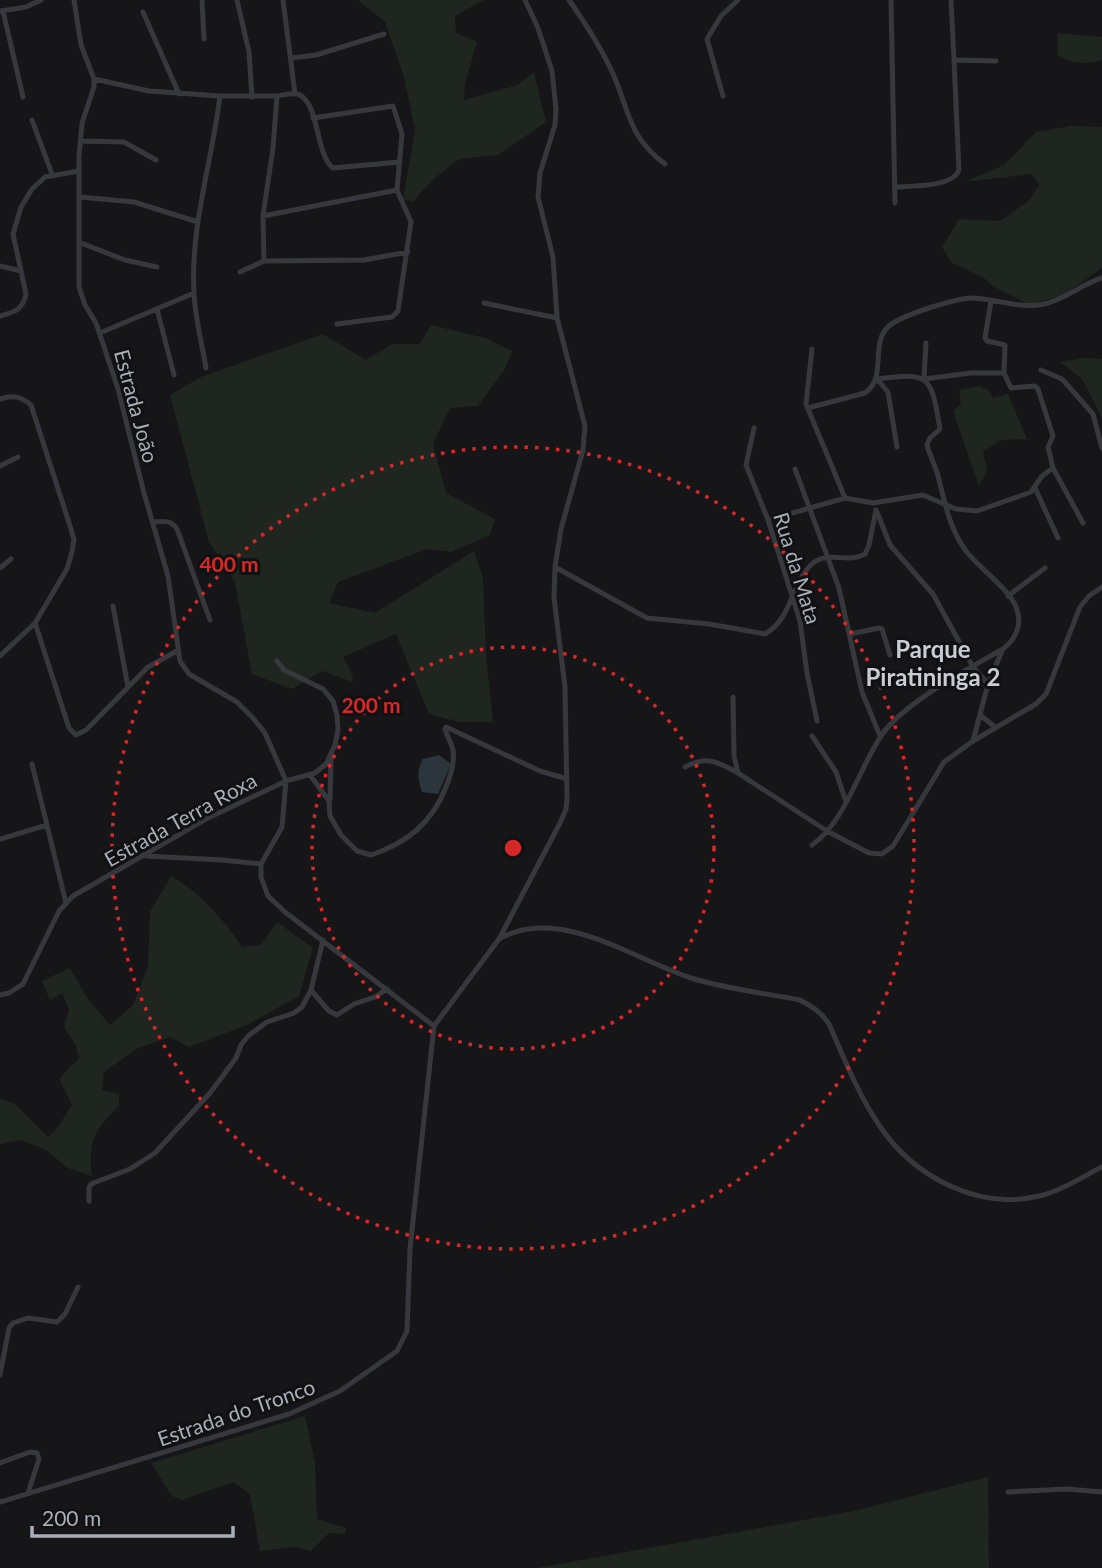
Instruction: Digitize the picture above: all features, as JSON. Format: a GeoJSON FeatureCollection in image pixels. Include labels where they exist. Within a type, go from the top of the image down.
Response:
{"type":"FeatureCollection","features":[{"type":"Feature","properties":{"kind":"street"},"geometry":{"type":"LineString","coordinates":[[23,97],[2,11],[26,7],[41,0]]}},
{"type":"Feature","properties":{"kind":"street"},"geometry":{"type":"LineString","coordinates":[[74,0],[81,45],[94,79],[132,89],[178,94],[252,97],[295,94],[302,97],[307,104],[326,159],[333,168],[400,162]]}},
{"type":"Feature","properties":{"kind":"street"},"geometry":{"type":"LineString","coordinates":[[202,0],[204,39]]}},
{"type":"Feature","properties":{"kind":"street"},"geometry":{"type":"LineString","coordinates":[[237,0],[249,52],[252,97]]}},
{"type":"Feature","properties":{"kind":"street"},"geometry":{"type":"LineString","coordinates":[[283,0],[295,94]]}},
{"type":"Feature","properties":{"kind":"street"},"geometry":{"type":"LineString","coordinates":[[143,856],[261,864],[261,877],[268,897],[434,1026],[499,939],[566,809],[566,713],[554,598],[555,567],[561,529],[586,437],[557,318],[554,257],[540,209],[538,185],[555,125],[555,88],[538,28],[525,0]]}},
{"type":"Feature","properties":{"kind":"street"},"geometry":{"type":"LineString","coordinates":[[569,0],[584,21],[614,77],[635,133],[644,146],[665,164]]}},
{"type":"Feature","properties":{"kind":"street"},"geometry":{"type":"LineString","coordinates":[[723,96],[707,38],[722,16],[738,0]]}},
{"type":"Feature","properties":{"kind":"street"},"geometry":{"type":"LineString","coordinates":[[891,0],[895,203]]}},
{"type":"Feature","properties":{"kind":"street"},"geometry":{"type":"LineString","coordinates":[[895,187],[949,182],[960,170],[951,0]]}},
{"type":"Feature","properties":{"kind":"street"},"geometry":{"type":"LineString","coordinates":[[143,12],[178,94]]}},
{"type":"Feature","properties":{"kind":"street"},"geometry":{"type":"LineString","coordinates":[[292,58],[316,55],[384,34]]}},
{"type":"Feature","properties":{"kind":"street"},"geometry":{"type":"LineString","coordinates":[[954,60],[996,61]]}},
{"type":"Feature","properties":{"kind":"street","name":"Estrada João"},"geometry":{"type":"LineString","coordinates":[[94,79],[94,87],[82,123],[79,171],[79,287],[100,333],[118,389],[173,600],[177,651]]}},
{"type":"Feature","properties":{"kind":"street"},"geometry":{"type":"LineString","coordinates":[[206,368],[194,293],[198,222],[220,96]]}},
{"type":"Feature","properties":{"kind":"street"},"geometry":{"type":"LineString","coordinates":[[264,261],[263,216],[277,96]]}},
{"type":"Feature","properties":{"kind":"street"},"geometry":{"type":"LineString","coordinates":[[313,118],[393,106],[401,135],[397,190],[411,222],[396,315],[337,324]]}},
{"type":"Feature","properties":{"kind":"street"},"geometry":{"type":"LineString","coordinates":[[32,120],[52,174]]}},
{"type":"Feature","properties":{"kind":"street"},"geometry":{"type":"LineString","coordinates":[[81,141],[124,142],[156,160]]}},
{"type":"Feature","properties":{"kind":"street"},"geometry":{"type":"LineString","coordinates":[[0,316],[13,312],[24,302],[26,295],[13,234],[16,219],[26,197],[44,177],[79,171]]}},
{"type":"Feature","properties":{"kind":"street"},"geometry":{"type":"LineString","coordinates":[[263,216],[397,190]]}},
{"type":"Feature","properties":{"kind":"street"},"geometry":{"type":"LineString","coordinates":[[80,198],[134,202],[198,222]]}},
{"type":"Feature","properties":{"kind":"street"},"geometry":{"type":"LineString","coordinates":[[80,243],[125,260],[157,267]]}},
{"type":"Feature","properties":{"kind":"street"},"geometry":{"type":"LineString","coordinates":[[240,272],[264,261],[364,260],[408,252]]}},
{"type":"Feature","properties":{"kind":"street"},"geometry":{"type":"LineString","coordinates":[[0,266],[21,271]]}},
{"type":"Feature","properties":{"kind":"street"},"geometry":{"type":"LineString","coordinates":[[808,408],[865,393],[877,379],[880,342],[891,325],[965,298],[1027,306],[1044,304],[1060,300],[1102,278]]}},
{"type":"Feature","properties":{"kind":"street"},"geometry":{"type":"LineString","coordinates":[[100,333],[194,293]]}},
{"type":"Feature","properties":{"kind":"street"},"geometry":{"type":"LineString","coordinates":[[991,301],[985,338],[987,341],[1005,345],[1004,373],[1011,388],[1035,386],[1038,389],[1053,436],[1048,447],[1053,468],[1083,523]]}},
{"type":"Feature","properties":{"kind":"street"},"geometry":{"type":"LineString","coordinates":[[484,303],[557,318]]}},
{"type":"Feature","properties":{"kind":"street"},"geometry":{"type":"LineString","coordinates":[[157,309],[174,375]]}},
{"type":"Feature","properties":{"kind":"street"},"geometry":{"type":"LineString","coordinates":[[812,845],[827,831],[846,802],[880,736],[901,712],[1003,649],[1015,636],[1018,624],[1017,608],[958,539],[943,503],[938,475],[927,445],[940,429],[930,387],[924,379],[926,343]]}},
{"type":"Feature","properties":{"kind":"street"},"geometry":{"type":"LineString","coordinates":[[812,349],[808,408],[845,498]]}},
{"type":"Feature","properties":{"kind":"street"},"geometry":{"type":"LineString","coordinates":[[1041,370],[1062,379],[1093,414],[1102,449]]}},
{"type":"Feature","properties":{"kind":"street"},"geometry":{"type":"LineString","coordinates":[[877,379],[911,375],[924,379],[971,373],[1004,373]]}},
{"type":"Feature","properties":{"kind":"street"},"geometry":{"type":"LineString","coordinates":[[877,379],[888,392],[897,447]]}},
{"type":"Feature","properties":{"kind":"street"},"geometry":{"type":"LineString","coordinates":[[0,399],[17,397],[31,405],[74,540],[67,569],[36,623],[0,656]]}},
{"type":"Feature","properties":{"kind":"street","name":"Rua da Mata"},"geometry":{"type":"LineString","coordinates":[[754,428],[746,465],[768,520],[803,634],[807,673],[817,721]]}},
{"type":"Feature","properties":{"kind":"street"},"geometry":{"type":"LineString","coordinates":[[0,466],[18,457]]}},
{"type":"Feature","properties":{"kind":"street"},"geometry":{"type":"LineString","coordinates":[[768,520],[845,498],[873,503],[916,495],[929,497],[956,509],[977,511],[1026,494],[1053,468]]}},
{"type":"Feature","properties":{"kind":"street"},"geometry":{"type":"LineString","coordinates":[[795,469],[829,557],[866,707],[880,736]]}},
{"type":"Feature","properties":{"kind":"street"},"geometry":{"type":"LineString","coordinates":[[1035,488],[1058,538]]}},
{"type":"Feature","properties":{"kind":"street"},"geometry":{"type":"LineString","coordinates":[[873,503],[890,545],[933,594],[973,667],[988,684]]}},
{"type":"Feature","properties":{"kind":"street"},"geometry":{"type":"LineString","coordinates":[[555,567],[647,618],[709,624],[765,634],[776,624],[809,567],[819,559],[857,557],[865,554],[876,510]]}},
{"type":"Feature","properties":{"kind":"street"},"geometry":{"type":"LineString","coordinates":[[153,522],[167,521],[173,523],[177,529],[210,620]]}},
{"type":"Feature","properties":{"kind":"street"},"geometry":{"type":"LineString","coordinates":[[0,568],[11,559]]}},
{"type":"Feature","properties":{"kind":"street"},"geometry":{"type":"LineString","coordinates":[[1008,596],[1045,568]]}},
{"type":"Feature","properties":{"kind":"street"},"geometry":{"type":"LineString","coordinates":[[685,767],[699,760],[720,763],[827,831],[869,853],[876,855],[888,850],[897,840],[944,762],[995,727],[1036,704],[1046,694],[1080,607],[1102,587]]}},
{"type":"Feature","properties":{"kind":"street"},"geometry":{"type":"LineString","coordinates":[[113,606],[128,687]]}},
{"type":"Feature","properties":{"kind":"street"},"geometry":{"type":"LineString","coordinates":[[36,623],[57,696],[72,733],[76,735],[86,730],[149,667],[177,651],[189,674],[237,702],[253,718],[265,733],[286,781],[321,770],[331,757]]}},
{"type":"Feature","properties":{"kind":"street"},"geometry":{"type":"LineString","coordinates":[[850,634],[882,629],[890,655]]}},
{"type":"Feature","properties":{"kind":"street"},"geometry":{"type":"LineString","coordinates":[[973,741],[988,684],[1003,649]]}},
{"type":"Feature","properties":{"kind":"street"},"geometry":{"type":"LineString","coordinates":[[277,662],[284,670],[323,690],[333,701],[338,730],[331,757],[330,816],[334,826],[349,844],[365,855],[379,852],[419,829],[430,819],[452,772],[453,750],[444,729],[446,727],[540,771],[567,779]]}},
{"type":"Feature","properties":{"kind":"street"},"geometry":{"type":"LineString","coordinates":[[733,697],[734,756],[738,774]]}},
{"type":"Feature","properties":{"kind":"street"},"geometry":{"type":"LineString","coordinates":[[980,715],[995,727]]}},
{"type":"Feature","properties":{"kind":"street"},"geometry":{"type":"LineString","coordinates":[[812,736],[836,772],[846,802]]}},
{"type":"Feature","properties":{"kind":"street"},"geometry":{"type":"LineString","coordinates":[[32,764],[66,903]]}},
{"type":"Feature","properties":{"kind":"street"},"geometry":{"type":"LineString","coordinates":[[310,775],[330,801]]}},
{"type":"Feature","properties":{"kind":"street","name":"Estrada Terra Roxa"},"geometry":{"type":"LineString","coordinates":[[0,995],[23,984],[66,903],[87,887],[206,819],[286,781]]}},
{"type":"Feature","properties":{"kind":"street","name":"Estrada Terra Roxa"},"geometry":{"type":"LineString","coordinates":[[261,864],[282,827],[286,781]]}},
{"type":"Feature","properties":{"kind":"street"},"geometry":{"type":"LineString","coordinates":[[0,839],[47,824]]}},
{"type":"Feature","properties":{"kind":"street"},"geometry":{"type":"LineString","coordinates":[[499,939],[519,929],[531,928],[587,936],[690,977],[800,1000],[810,1005],[824,1016],[829,1024],[857,1086],[881,1128],[902,1153],[921,1169],[961,1191],[996,1198],[1040,1196],[1102,1167]]}},
{"type":"Feature","properties":{"kind":"street"},"geometry":{"type":"LineString","coordinates":[[89,1201],[89,1188],[95,1181],[130,1169],[155,1153],[180,1128],[236,1058],[248,1036],[267,1022],[294,1013],[302,1007],[311,990],[323,940]]}},
{"type":"Feature","properties":{"kind":"street"},"geometry":{"type":"LineString","coordinates":[[311,990],[329,1011],[337,1015],[387,989]]}},
{"type":"Feature","properties":{"kind":"street","name":"Estrada do Tronco"},"geometry":{"type":"LineString","coordinates":[[0,1502],[240,1431],[298,1411],[340,1391],[397,1351],[407,1331],[410,1249],[434,1026]]}},
{"type":"Feature","properties":{"kind":"street"},"geometry":{"type":"LineString","coordinates":[[0,1375],[9,1328],[18,1320],[31,1318],[57,1322],[65,1314],[78,1286]]}},
{"type":"Feature","properties":{"kind":"street"},"geometry":{"type":"LineString","coordinates":[[0,1463],[30,1452],[37,1453],[39,1459],[28,1493]]}},
{"type":"Feature","properties":{"kind":"street"},"geometry":{"type":"LineString","coordinates":[[1008,1492],[1067,1489],[1102,1492]]}},
{"type":"Feature","properties":{"kind":"shaded area"},"geometry":{"type":"Polygon","coordinates":[[[358,0],[484,0],[455,16],[456,33],[477,42],[465,84],[464,100],[518,85],[534,72],[546,122],[498,155],[459,159],[431,181],[413,202],[403,199],[415,130],[404,77],[385,22],[358,0]]]}},
{"type":"Feature","properties":{"kind":"shaded area"},"geometry":{"type":"Polygon","coordinates":[[[1057,33],[1102,37],[1102,60],[1079,63],[1058,55],[1057,33]]]}},
{"type":"Feature","properties":{"kind":"shaded area"},"geometry":{"type":"Polygon","coordinates":[[[1071,126],[1102,127],[1102,268],[1063,296],[1028,304],[952,263],[942,247],[959,219],[1000,221],[1027,202],[1039,186],[1032,174],[964,182],[1004,165],[1036,132],[1071,126]]]}},
{"type":"Feature","properties":{"kind":"shaded area"},"geometry":{"type":"Polygon","coordinates":[[[431,325],[485,338],[512,351],[505,369],[478,406],[450,408],[433,444],[446,493],[495,519],[490,535],[452,552],[427,549],[338,582],[329,603],[375,613],[474,551],[483,578],[486,656],[493,722],[459,722],[429,714],[396,634],[343,657],[353,676],[352,682],[322,671],[292,689],[252,674],[235,582],[209,542],[170,395],[201,377],[323,334],[366,360],[392,344],[420,344],[431,325]]]}},
{"type":"Feature","properties":{"kind":"shaded area"},"geometry":{"type":"Polygon","coordinates":[[[1084,358],[1102,359],[1102,418],[1082,379],[1060,362],[1084,358]]]}},
{"type":"Feature","properties":{"kind":"shaded area"},"geometry":{"type":"Polygon","coordinates":[[[979,386],[987,389],[993,398],[1008,394],[1027,439],[1001,440],[983,452],[987,471],[979,486],[953,411],[961,404],[959,390],[979,386]]]}},
{"type":"Feature","properties":{"kind":"shaded area"},"geometry":{"type":"Polygon","coordinates":[[[439,755],[451,764],[438,794],[422,792],[418,776],[421,763],[423,759],[439,755]]]}},
{"type":"Feature","properties":{"kind":"shaded area"},"geometry":{"type":"Polygon","coordinates":[[[171,876],[211,907],[242,947],[261,945],[277,922],[313,948],[299,996],[247,1025],[189,1047],[170,1037],[136,1049],[104,1072],[102,1090],[119,1094],[119,1106],[98,1129],[92,1145],[92,1176],[68,1168],[46,1150],[21,1140],[0,1144],[0,1099],[15,1104],[48,1137],[72,1105],[59,1079],[79,1058],[76,1046],[64,1027],[69,1010],[62,993],[50,1000],[42,981],[70,968],[89,1001],[110,1025],[133,1005],[148,967],[150,912],[171,876]]]}},
{"type":"Feature","properties":{"kind":"shaded area"},"geometry":{"type":"Polygon","coordinates":[[[305,1416],[315,1463],[317,1519],[346,1528],[345,1534],[329,1533],[311,1551],[296,1547],[260,1551],[250,1494],[233,1482],[182,1500],[172,1496],[151,1463],[305,1416]]]}},
{"type":"Feature","properties":{"kind":"shaded area"},"geometry":{"type":"Polygon","coordinates":[[[988,1477],[989,1568],[537,1568],[854,1511],[988,1477]]]}},
{"type":"Feature","properties":{"kind":"district","name":"Parque Piratininga 2"},"geometry":{"type":"Point","coordinates":[933,662]}}]}
